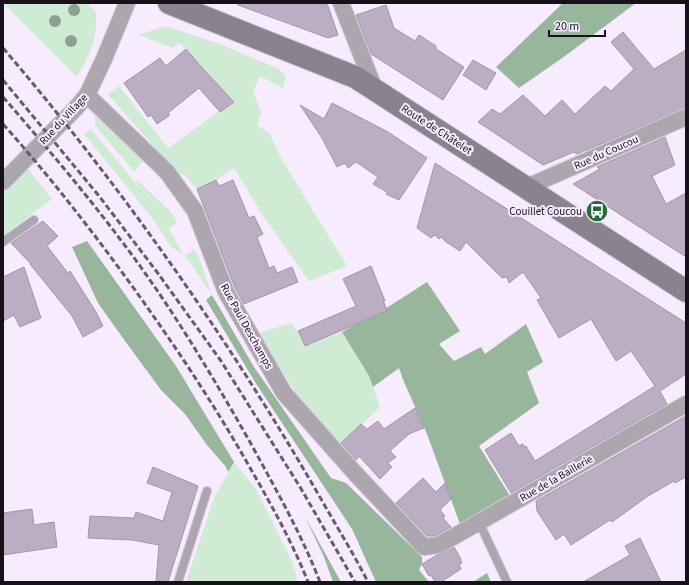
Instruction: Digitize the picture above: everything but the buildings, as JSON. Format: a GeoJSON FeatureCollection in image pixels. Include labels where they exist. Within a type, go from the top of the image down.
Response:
{"type":"FeatureCollection","features":[{"type":"Feature","properties":{"kind":"main road","name":"Route de Châtelet"},"geometry":{"type":"LineString","coordinates":[[169,3],[355,77],[686,291]]}},
{"type":"Feature","properties":{"kind":"street","name":"Rue du Village"},"geometry":{"type":"LineString","coordinates":[[3,182],[87,96],[104,60],[127,3]]}},
{"type":"Feature","properties":{"kind":"street"},"geometry":{"type":"LineString","coordinates":[[341,3],[375,90]]}},
{"type":"Feature","properties":{"kind":"street","name":"Rue Paul Deschamps"},"geometry":{"type":"LineString","coordinates":[[87,96],[167,172],[196,211],[226,292],[284,393],[354,472],[424,547]]}},
{"type":"Feature","properties":{"kind":"street","name":"Rue du Coucou"},"geometry":{"type":"LineString","coordinates":[[527,187],[686,117]]}},
{"type":"Feature","properties":{"kind":"street","name":"Rue de la Baillerie"},"geometry":{"type":"LineString","coordinates":[[424,547],[439,545],[686,404]]}},
{"type":"Feature","properties":{"kind":"lane"},"geometry":{"type":"LineString","coordinates":[[3,242],[34,220]]}},
{"type":"Feature","properties":{"kind":"lane"},"geometry":{"type":"LineString","coordinates":[[178,582],[207,491]]}},
{"type":"Feature","properties":{"kind":"lane"},"geometry":{"type":"LineString","coordinates":[[479,522],[507,582]]}},
{"type":"Feature","properties":{"kind":"green space"},"geometry":{"type":"Polygon","coordinates":[[[3,3],[87,3],[96,12],[96,30],[92,46],[77,77],[3,3]]]}},
{"type":"Feature","properties":{"kind":"green space"},"geometry":{"type":"Polygon","coordinates":[[[563,3],[636,3],[519,88],[496,67],[563,3]]]}},
{"type":"Feature","properties":{"kind":"green space"},"geometry":{"type":"Polygon","coordinates":[[[165,26],[220,44],[279,69],[286,77],[283,88],[260,76],[253,93],[261,112],[257,125],[270,134],[281,158],[347,266],[309,281],[261,213],[234,168],[216,180],[197,189],[186,176],[177,172],[108,95],[119,86],[168,148],[231,103],[187,49],[179,43],[172,48],[139,35],[165,26]]]}},
{"type":"Feature","properties":{"kind":"green space"},"geometry":{"type":"Polygon","coordinates":[[[95,115],[143,161],[134,172],[95,125],[95,115]]]}},
{"type":"Feature","properties":{"kind":"green space"},"geometry":{"type":"Polygon","coordinates":[[[91,129],[138,186],[136,179],[170,211],[177,222],[169,229],[183,254],[171,247],[153,219],[84,134],[91,129]]]}},
{"type":"Feature","properties":{"kind":"green space"},"geometry":{"type":"Polygon","coordinates":[[[28,169],[52,199],[3,236],[3,193],[28,169]]]}},
{"type":"Feature","properties":{"kind":"green space"},"geometry":{"type":"Polygon","coordinates":[[[87,241],[176,366],[234,462],[228,472],[226,467],[207,445],[185,414],[161,390],[98,303],[72,247],[87,241]]]}},
{"type":"Feature","properties":{"kind":"green space"},"geometry":{"type":"Polygon","coordinates":[[[194,250],[198,255],[212,295],[185,255],[194,250]]]}},
{"type":"Feature","properties":{"kind":"green space"},"geometry":{"type":"Polygon","coordinates":[[[427,282],[460,331],[439,344],[454,361],[481,347],[485,354],[526,324],[543,362],[527,372],[539,403],[479,446],[510,496],[460,524],[427,434],[399,368],[373,387],[369,376],[342,332],[388,307],[427,282]]]}},
{"type":"Feature","properties":{"kind":"green space"},"geometry":{"type":"Polygon","coordinates":[[[212,295],[254,367],[331,478],[346,483],[422,557],[422,564],[419,570],[429,582],[376,582],[352,529],[255,382],[206,300],[212,295]]]}},
{"type":"Feature","properties":{"kind":"green space"},"geometry":{"type":"Polygon","coordinates":[[[291,323],[297,331],[304,347],[342,332],[369,376],[380,407],[342,443],[339,444],[298,396],[258,333],[291,323]]]}},
{"type":"Feature","properties":{"kind":"green space"},"geometry":{"type":"Polygon","coordinates":[[[234,462],[256,489],[292,561],[298,582],[186,582],[214,498],[234,462]]]}},
{"type":"Feature","properties":{"kind":"green space"},"geometry":{"type":"Polygon","coordinates":[[[305,517],[341,582],[333,582],[324,557],[305,517]]]}},
{"type":"Feature","properties":{"kind":"green space"},"geometry":{"type":"Polygon","coordinates":[[[487,573],[491,582],[473,582],[487,573]]]}},
{"type":"Feature","properties":{"kind":"railway"},"geometry":{"type":"LineString","coordinates":[[3,48],[47,100],[89,154],[130,208],[209,319],[282,434],[368,582]]}},
{"type":"Feature","properties":{"kind":"railway"},"geometry":{"type":"LineString","coordinates":[[3,80],[99,196],[157,272],[221,361],[300,487],[355,582]]}},
{"type":"Feature","properties":{"kind":"railway"},"geometry":{"type":"LineString","coordinates":[[3,97],[63,167],[106,221],[138,263],[172,313],[250,442],[296,528],[320,582]]}},
{"type":"Feature","properties":{"kind":"railway"},"geometry":{"type":"LineString","coordinates":[[3,124],[57,187],[91,230],[181,356],[233,438],[262,489],[287,535],[308,582]]}},
{"type":"Feature","properties":{"kind":"place","name":"Couillet Coucou"},"geometry":{"type":"Point","coordinates":[597,211]}}]}
